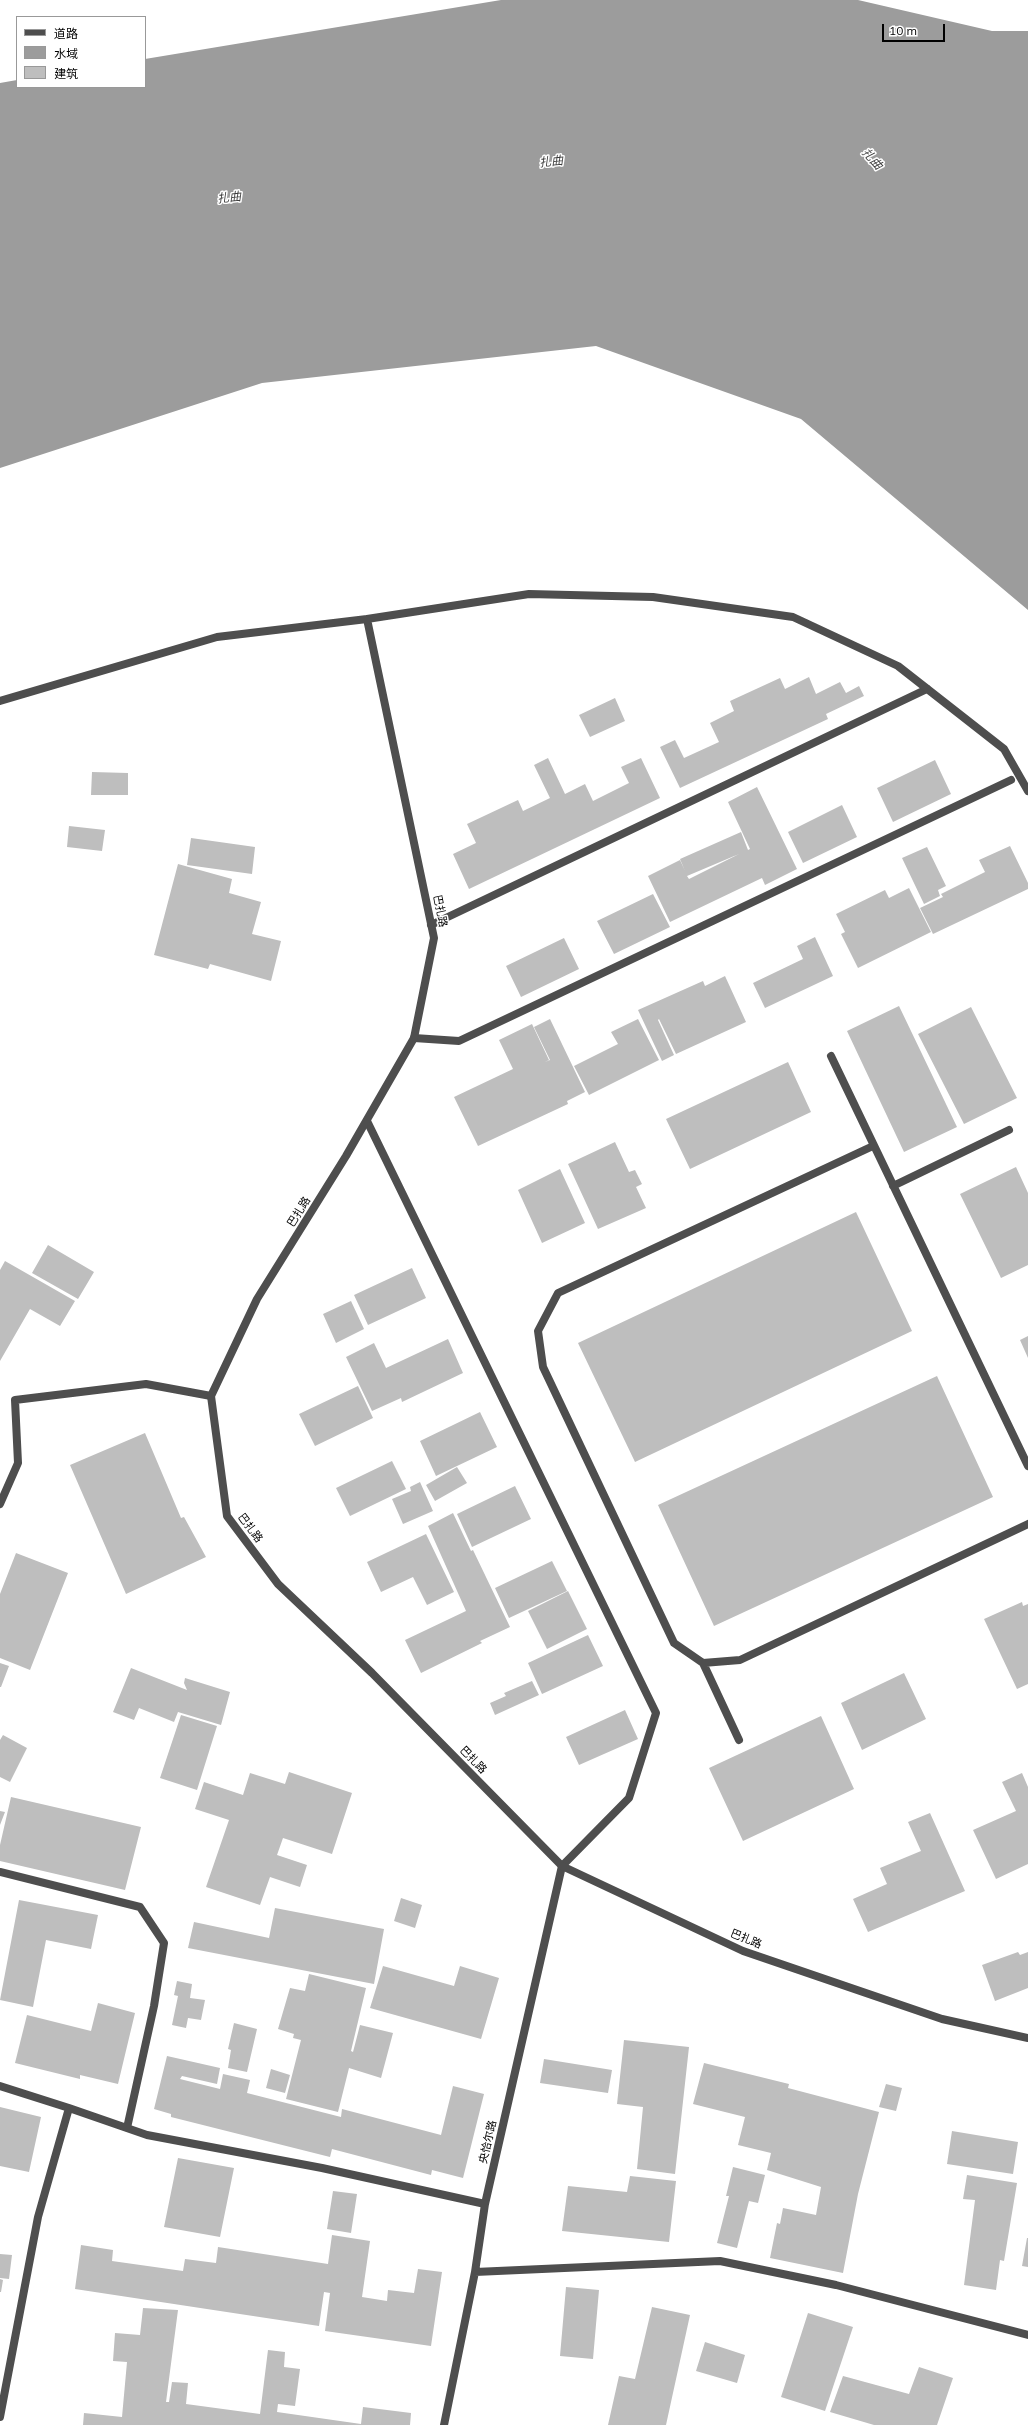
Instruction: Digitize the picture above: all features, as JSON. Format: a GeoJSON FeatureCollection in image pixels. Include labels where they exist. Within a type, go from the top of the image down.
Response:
{"type":"FeatureCollection","features":[{"type":"Feature","properties":{"kind":"street"},"geometry":{"type":"LineString","coordinates":[[0,701],[218,637],[367,619],[529,594],[653,597],[794,617],[898,666],[1004,749],[1028,791]]}},
{"type":"Feature","properties":{"kind":"street","name":"巴扎路"},"geometry":{"type":"LineString","coordinates":[[367,619],[434,938],[414,1038],[367,1121],[257,1299],[211,1396],[226,1516],[278,1584],[372,1673],[562,1866],[742,1951],[942,2019],[1028,2038]]}},
{"type":"Feature","properties":{"kind":"street"},"geometry":{"type":"LineString","coordinates":[[431,925],[927,689]]}},
{"type":"Feature","properties":{"kind":"street"},"geometry":{"type":"LineString","coordinates":[[414,1038],[459,1041],[1011,780]]}},
{"type":"Feature","properties":{"kind":"street"},"geometry":{"type":"LineString","coordinates":[[831,1056],[1028,1466]]}},
{"type":"Feature","properties":{"kind":"street"},"geometry":{"type":"LineString","coordinates":[[367,1121],[656,1713],[629,1798],[562,1866]]}},
{"type":"Feature","properties":{"kind":"street"},"geometry":{"type":"LineString","coordinates":[[893,1186],[1009,1130]]}},
{"type":"Feature","properties":{"kind":"street"},"geometry":{"type":"LineString","coordinates":[[739,1740],[703,1663],[674,1643],[543,1367],[538,1331],[558,1293],[873,1146]]}},
{"type":"Feature","properties":{"kind":"street"},"geometry":{"type":"LineString","coordinates":[[0,1504],[18,1463],[15,1400],[146,1384],[211,1396]]}},
{"type":"Feature","properties":{"kind":"street"},"geometry":{"type":"LineString","coordinates":[[703,1663],[740,1660],[1028,1524]]}},
{"type":"Feature","properties":{"kind":"street","name":"央恰尔路"},"geometry":{"type":"LineString","coordinates":[[444,2425],[475,2272],[485,2204],[562,1866]]}},
{"type":"Feature","properties":{"kind":"street"},"geometry":{"type":"LineString","coordinates":[[0,1872],[140,1908],[164,1943],[154,2006],[127,2128]]}},
{"type":"Feature","properties":{"kind":"street"},"geometry":{"type":"LineString","coordinates":[[0,2086],[146,2135],[322,2168],[485,2204]]}},
{"type":"Feature","properties":{"kind":"street"},"geometry":{"type":"LineString","coordinates":[[0,2417],[38,2217],[69,2108]]}},
{"type":"Feature","properties":{"kind":"street"},"geometry":{"type":"LineString","coordinates":[[475,2272],[720,2261],[836,2285],[1028,2335]]}},
{"type":"Feature","properties":{"kind":"water","name":"扎曲"},"geometry":{"type":"Polygon","coordinates":[[[501,0],[858,0],[992,31],[1028,31],[1028,610],[801,419],[596,346],[262,383],[0,468],[0,83],[16,80],[16,88],[146,88],[146,59],[501,0]]]}},
{"type":"Feature","properties":{"kind":"building"},"geometry":{"type":"Polygon","coordinates":[[[809,677],[816,694],[840,682],[846,693],[859,686],[864,696],[826,714],[828,719],[680,788],[660,747],[675,740],[684,758],[719,742],[710,723],[734,711],[730,701],[780,678],[785,689],[809,677]]]}},
{"type":"Feature","properties":{"kind":"building"},"geometry":{"type":"Polygon","coordinates":[[[615,698],[625,721],[590,737],[579,715],[615,698]]]}},
{"type":"Feature","properties":{"kind":"building"},"geometry":{"type":"Polygon","coordinates":[[[548,758],[565,794],[585,784],[593,801],[629,783],[621,767],[641,758],[660,798],[469,889],[453,854],[476,843],[467,824],[518,800],[523,811],[550,798],[534,765],[548,758]]]}},
{"type":"Feature","properties":{"kind":"building"},"geometry":{"type":"Polygon","coordinates":[[[935,760],[951,794],[893,822],[877,788],[935,760]]]}},
{"type":"Feature","properties":{"kind":"building"},"geometry":{"type":"Polygon","coordinates":[[[92,772],[128,773],[128,795],[91,795],[92,772]]]}},
{"type":"Feature","properties":{"kind":"building"},"geometry":{"type":"Polygon","coordinates":[[[757,787],[797,869],[765,885],[762,878],[670,922],[648,876],[680,860],[685,871],[680,859],[741,832],[748,850],[750,849],[728,802],[757,787]],[[739,854],[687,876],[689,879],[739,854]]]}},
{"type":"Feature","properties":{"kind":"building"},"geometry":{"type":"Polygon","coordinates":[[[842,805],[857,837],[803,863],[788,832],[842,805]]]}},
{"type":"Feature","properties":{"kind":"building"},"geometry":{"type":"Polygon","coordinates":[[[69,826],[105,830],[102,851],[67,847],[69,826]]]}},
{"type":"Feature","properties":{"kind":"building"},"geometry":{"type":"Polygon","coordinates":[[[191,838],[255,847],[252,874],[187,865],[191,838]]]}},
{"type":"Feature","properties":{"kind":"building"},"geometry":{"type":"Polygon","coordinates":[[[1010,846],[1028,883],[1028,889],[933,934],[920,908],[943,897],[941,894],[985,872],[979,860],[1010,846]]]}},
{"type":"Feature","properties":{"kind":"building"},"geometry":{"type":"Polygon","coordinates":[[[927,847],[946,886],[938,890],[940,896],[924,904],[902,858],[927,847]]]}},
{"type":"Feature","properties":{"kind":"building"},"geometry":{"type":"Polygon","coordinates":[[[178,864],[232,879],[229,893],[261,902],[252,934],[281,941],[271,981],[210,964],[208,969],[154,955],[178,864]]]}},
{"type":"Feature","properties":{"kind":"building"},"geometry":{"type":"Polygon","coordinates":[[[909,888],[931,932],[858,968],[841,934],[845,932],[836,914],[885,890],[889,898],[909,888]]]}},
{"type":"Feature","properties":{"kind":"building"},"geometry":{"type":"Polygon","coordinates":[[[653,894],[670,927],[614,954],[597,921],[653,894]]]}},
{"type":"Feature","properties":{"kind":"building"},"geometry":{"type":"Polygon","coordinates":[[[815,937],[833,976],[765,1008],[753,983],[803,959],[797,946],[815,937]]]}},
{"type":"Feature","properties":{"kind":"building"},"geometry":{"type":"Polygon","coordinates":[[[564,938],[579,969],[521,997],[506,966],[564,938]]]}},
{"type":"Feature","properties":{"kind":"building"},"geometry":{"type":"Polygon","coordinates":[[[725,976],[746,1022],[676,1054],[659,1019],[658,1020],[674,1055],[662,1061],[638,1010],[703,981],[705,986],[725,976]]]}},
{"type":"Feature","properties":{"kind":"building"},"geometry":{"type":"Polygon","coordinates":[[[899,1006],[957,1127],[904,1152],[847,1031],[899,1006]]]}},
{"type":"Feature","properties":{"kind":"building"},"geometry":{"type":"Polygon","coordinates":[[[971,1007],[1017,1098],[964,1124],[918,1034],[971,1007]]]}},
{"type":"Feature","properties":{"kind":"building"},"geometry":{"type":"Polygon","coordinates":[[[550,1019],[585,1092],[567,1101],[568,1104],[478,1146],[454,1097],[513,1069],[499,1040],[532,1024],[549,1060],[545,1062],[550,1060],[534,1027],[550,1019]]]}},
{"type":"Feature","properties":{"kind":"building"},"geometry":{"type":"Polygon","coordinates":[[[638,1019],[659,1060],[589,1095],[574,1066],[618,1044],[611,1032],[638,1019]]]}},
{"type":"Feature","properties":{"kind":"building"},"geometry":{"type":"Polygon","coordinates":[[[788,1062],[811,1112],[690,1169],[666,1119],[788,1062]]]}},
{"type":"Feature","properties":{"kind":"building"},"geometry":{"type":"Polygon","coordinates":[[[615,1142],[629,1172],[635,1170],[642,1184],[636,1187],[646,1208],[598,1229],[568,1164],[615,1142]]]}},
{"type":"Feature","properties":{"kind":"building"},"geometry":{"type":"Polygon","coordinates":[[[1016,1167],[1028,1193],[1028,1265],[1001,1278],[960,1194],[1016,1167]]]}},
{"type":"Feature","properties":{"kind":"building"},"geometry":{"type":"Polygon","coordinates":[[[560,1169],[585,1223],[542,1243],[518,1190],[560,1169]]]}},
{"type":"Feature","properties":{"kind":"building"},"geometry":{"type":"Polygon","coordinates":[[[856,1212],[912,1331],[635,1462],[578,1343],[856,1212]]]}},
{"type":"Feature","properties":{"kind":"building"},"geometry":{"type":"Polygon","coordinates":[[[48,1245],[94,1272],[78,1299],[32,1273],[48,1245]]]}},
{"type":"Feature","properties":{"kind":"building"},"geometry":{"type":"Polygon","coordinates":[[[5,1261],[75,1301],[60,1326],[30,1309],[0,1361],[0,1270],[5,1261]]]}},
{"type":"Feature","properties":{"kind":"building"},"geometry":{"type":"Polygon","coordinates":[[[412,1268],[426,1298],[368,1325],[354,1295],[412,1268]]]}},
{"type":"Feature","properties":{"kind":"building"},"geometry":{"type":"Polygon","coordinates":[[[351,1301],[364,1329],[336,1343],[323,1314],[351,1301]]]}},
{"type":"Feature","properties":{"kind":"building"},"geometry":{"type":"Polygon","coordinates":[[[1028,1336],[1028,1358],[1020,1340],[1028,1336]]]}},
{"type":"Feature","properties":{"kind":"building"},"geometry":{"type":"Polygon","coordinates":[[[448,1339],[463,1373],[402,1402],[401,1398],[372,1411],[346,1357],[374,1343],[386,1368],[448,1339]]]}},
{"type":"Feature","properties":{"kind":"building"},"geometry":{"type":"Polygon","coordinates":[[[937,1376],[993,1497],[714,1626],[658,1505],[937,1376]]]}},
{"type":"Feature","properties":{"kind":"building"},"geometry":{"type":"Polygon","coordinates":[[[358,1386],[373,1418],[315,1446],[299,1414],[358,1386]]]}},
{"type":"Feature","properties":{"kind":"building"},"geometry":{"type":"Polygon","coordinates":[[[480,1412],[497,1447],[436,1476],[420,1441],[480,1412]]]}},
{"type":"Feature","properties":{"kind":"building"},"geometry":{"type":"Polygon","coordinates":[[[145,1433],[181,1518],[184,1517],[206,1557],[126,1594],[70,1465],[145,1433]]]}},
{"type":"Feature","properties":{"kind":"building"},"geometry":{"type":"Polygon","coordinates":[[[392,1461],[406,1489],[350,1516],[336,1488],[392,1461]]]}},
{"type":"Feature","properties":{"kind":"building"},"geometry":{"type":"Polygon","coordinates":[[[457,1467],[467,1483],[435,1501],[426,1485],[457,1467]]]}},
{"type":"Feature","properties":{"kind":"building"},"geometry":{"type":"Polygon","coordinates":[[[420,1482],[433,1511],[403,1524],[392,1499],[411,1491],[410,1487],[420,1482]]]}},
{"type":"Feature","properties":{"kind":"building"},"geometry":{"type":"Polygon","coordinates":[[[515,1486],[531,1519],[472,1547],[457,1514],[515,1486]]]}},
{"type":"Feature","properties":{"kind":"building"},"geometry":{"type":"Polygon","coordinates":[[[453,1513],[471,1551],[473,1550],[510,1627],[480,1641],[482,1643],[421,1673],[405,1640],[466,1611],[428,1526],[453,1513]]]}},
{"type":"Feature","properties":{"kind":"building"},"geometry":{"type":"Polygon","coordinates":[[[426,1534],[454,1592],[427,1605],[413,1577],[381,1592],[367,1562],[426,1534]]]}},
{"type":"Feature","properties":{"kind":"building"},"geometry":{"type":"Polygon","coordinates":[[[16,1553],[68,1573],[30,1670],[0,1658],[0,1594],[16,1553]]]}},
{"type":"Feature","properties":{"kind":"building"},"geometry":{"type":"Polygon","coordinates":[[[552,1561],[567,1591],[509,1618],[495,1588],[552,1561]]]}},
{"type":"Feature","properties":{"kind":"building"},"geometry":{"type":"Polygon","coordinates":[[[568,1591],[587,1629],[547,1649],[528,1611],[568,1591]]]}},
{"type":"Feature","properties":{"kind":"building"},"geometry":{"type":"Polygon","coordinates":[[[1022,1602],[1023,1606],[1028,1604],[1028,1684],[1017,1689],[984,1619],[1022,1602]]]}},
{"type":"Feature","properties":{"kind":"building"},"geometry":{"type":"Polygon","coordinates":[[[588,1635],[603,1666],[542,1694],[528,1663],[588,1635]]]}},
{"type":"Feature","properties":{"kind":"building"},"geometry":{"type":"Polygon","coordinates":[[[0,1663],[9,1666],[1,1687],[0,1687],[0,1663]]]}},
{"type":"Feature","properties":{"kind":"building"},"geometry":{"type":"Polygon","coordinates":[[[131,1668],[187,1690],[184,1683],[185,1678],[230,1692],[221,1725],[178,1712],[174,1722],[139,1708],[134,1720],[113,1712],[131,1668]]]}},
{"type":"Feature","properties":{"kind":"building"},"geometry":{"type":"Polygon","coordinates":[[[904,1673],[926,1719],[862,1750],[841,1703],[904,1673]]]}},
{"type":"Feature","properties":{"kind":"building"},"geometry":{"type":"Polygon","coordinates":[[[532,1681],[539,1695],[495,1715],[490,1703],[506,1696],[504,1693],[532,1681]]]}},
{"type":"Feature","properties":{"kind":"building"},"geometry":{"type":"Polygon","coordinates":[[[625,1710],[638,1739],[579,1765],[566,1737],[625,1710]]]}},
{"type":"Feature","properties":{"kind":"building"},"geometry":{"type":"Polygon","coordinates":[[[181,1715],[217,1726],[197,1790],[160,1778],[181,1715]]]}},
{"type":"Feature","properties":{"kind":"building"},"geometry":{"type":"Polygon","coordinates":[[[821,1716],[854,1789],[743,1841],[709,1768],[821,1716]]]}},
{"type":"Feature","properties":{"kind":"building"},"geometry":{"type":"Polygon","coordinates":[[[3,1735],[27,1748],[10,1782],[0,1777],[0,1740],[3,1735]]]}},
{"type":"Feature","properties":{"kind":"building"},"geometry":{"type":"Polygon","coordinates":[[[289,1772],[352,1793],[332,1854],[283,1838],[277,1855],[307,1865],[300,1887],[270,1877],[260,1905],[206,1887],[229,1820],[195,1809],[204,1782],[243,1795],[250,1773],[285,1784],[289,1772]]]}},
{"type":"Feature","properties":{"kind":"building"},"geometry":{"type":"Polygon","coordinates":[[[1022,1773],[1028,1787],[1028,1864],[996,1879],[973,1830],[1016,1811],[1002,1782],[1022,1773]]]}},
{"type":"Feature","properties":{"kind":"building"},"geometry":{"type":"Polygon","coordinates":[[[11,1797],[141,1827],[125,1890],[0,1861],[0,1845],[11,1797]]]}},
{"type":"Feature","properties":{"kind":"building"},"geometry":{"type":"Polygon","coordinates":[[[0,1811],[5,1812],[0,1825],[0,1811]]]}},
{"type":"Feature","properties":{"kind":"building"},"geometry":{"type":"Polygon","coordinates":[[[930,1813],[965,1891],[868,1932],[853,1899],[887,1884],[880,1868],[921,1851],[908,1822],[930,1813]]]}},
{"type":"Feature","properties":{"kind":"building"},"geometry":{"type":"Polygon","coordinates":[[[401,1898],[422,1905],[415,1928],[394,1921],[401,1898]]]}},
{"type":"Feature","properties":{"kind":"building"},"geometry":{"type":"Polygon","coordinates":[[[19,1900],[98,1915],[91,1949],[46,1940],[33,2007],[0,2000],[19,1900]]]}},
{"type":"Feature","properties":{"kind":"building"},"geometry":{"type":"Polygon","coordinates":[[[275,1908],[384,1929],[374,1984],[188,1948],[194,1922],[269,1938],[275,1908]]]}},
{"type":"Feature","properties":{"kind":"building"},"geometry":{"type":"Polygon","coordinates":[[[1018,1952],[1020,1955],[1028,1952],[1028,1988],[995,2001],[982,1965],[1018,1952]]]}},
{"type":"Feature","properties":{"kind":"building"},"geometry":{"type":"Polygon","coordinates":[[[383,1966],[454,1986],[460,1966],[499,1978],[481,2039],[370,2008],[383,1966]]]}},
{"type":"Feature","properties":{"kind":"building"},"geometry":{"type":"Polygon","coordinates":[[[309,1974],[366,1988],[351,2051],[353,2052],[360,2025],[393,2033],[381,2078],[349,2068],[338,2112],[286,2099],[301,2040],[293,2038],[294,2034],[278,2029],[290,1988],[305,1991],[309,1974]]]}},
{"type":"Feature","properties":{"kind":"building"},"geometry":{"type":"Polygon","coordinates":[[[177,1981],[192,1984],[190,1998],[205,2000],[201,2020],[188,2018],[186,2028],[172,2025],[178,1996],[174,1995],[177,1981]]]}},
{"type":"Feature","properties":{"kind":"building"},"geometry":{"type":"Polygon","coordinates":[[[98,2003],[135,2013],[118,2084],[80,2075],[80,2079],[15,2063],[27,2015],[91,2031],[98,2003]]]}},
{"type":"Feature","properties":{"kind":"building"},"geometry":{"type":"Polygon","coordinates":[[[234,2023],[257,2029],[247,2072],[228,2068],[231,2050],[228,2049],[234,2023]]]}},
{"type":"Feature","properties":{"kind":"building"},"geometry":{"type":"Polygon","coordinates":[[[624,2040],[689,2047],[675,2174],[637,2169],[643,2107],[617,2104],[624,2040]]]}},
{"type":"Feature","properties":{"kind":"building"},"geometry":{"type":"Polygon","coordinates":[[[167,2056],[220,2068],[217,2084],[182,2076],[180,2079],[220,2089],[223,2074],[250,2080],[247,2093],[341,2117],[342,2109],[441,2135],[453,2086],[484,2094],[463,2178],[432,2170],[431,2175],[332,2149],[330,2157],[171,2117],[171,2114],[154,2109],[167,2056]]]}},
{"type":"Feature","properties":{"kind":"building"},"geometry":{"type":"Polygon","coordinates":[[[544,2059],[612,2070],[608,2093],[540,2083],[544,2059]]]}},
{"type":"Feature","properties":{"kind":"building"},"geometry":{"type":"Polygon","coordinates":[[[704,2063],[789,2084],[788,2088],[879,2112],[858,2194],[843,2273],[770,2258],[777,2223],[780,2224],[783,2208],[816,2215],[821,2187],[767,2170],[771,2153],[738,2145],[745,2117],[693,2104],[704,2063]]]}},
{"type":"Feature","properties":{"kind":"building"},"geometry":{"type":"Polygon","coordinates":[[[271,2069],[290,2075],[285,2093],[266,2088],[271,2069]]]}},
{"type":"Feature","properties":{"kind":"building"},"geometry":{"type":"Polygon","coordinates":[[[886,2084],[902,2088],[896,2111],[879,2107],[886,2084]]]}},
{"type":"Feature","properties":{"kind":"building"},"geometry":{"type":"Polygon","coordinates":[[[0,2107],[41,2117],[29,2172],[0,2166],[0,2107]]]}},
{"type":"Feature","properties":{"kind":"building"},"geometry":{"type":"Polygon","coordinates":[[[952,2131],[1018,2142],[1013,2174],[947,2164],[952,2131]]]}},
{"type":"Feature","properties":{"kind":"building"},"geometry":{"type":"Polygon","coordinates":[[[178,2158],[234,2168],[220,2237],[164,2227],[178,2158]]]}},
{"type":"Feature","properties":{"kind":"building"},"geometry":{"type":"Polygon","coordinates":[[[733,2167],[765,2175],[758,2203],[749,2201],[737,2248],[717,2243],[729,2196],[726,2196],[733,2167]]]}},
{"type":"Feature","properties":{"kind":"building"},"geometry":{"type":"Polygon","coordinates":[[[967,2175],[1017,2183],[1004,2261],[1000,2260],[996,2290],[964,2285],[975,2200],[963,2199],[967,2175]]]}},
{"type":"Feature","properties":{"kind":"building"},"geometry":{"type":"Polygon","coordinates":[[[630,2176],[676,2181],[669,2242],[562,2231],[568,2186],[627,2192],[630,2176]]]}},
{"type":"Feature","properties":{"kind":"building"},"geometry":{"type":"Polygon","coordinates":[[[333,2191],[357,2194],[351,2233],[327,2229],[333,2191]]]}},
{"type":"Feature","properties":{"kind":"building"},"geometry":{"type":"Polygon","coordinates":[[[332,2235],[370,2241],[362,2297],[387,2301],[388,2290],[414,2293],[418,2269],[442,2272],[431,2346],[325,2331],[330,2293],[324,2292],[319,2326],[75,2289],[81,2245],[113,2250],[112,2261],[183,2271],[185,2259],[216,2263],[218,2247],[328,2264],[332,2235]]]}},
{"type":"Feature","properties":{"kind":"building"},"geometry":{"type":"Polygon","coordinates":[[[1028,2238],[1028,2267],[1022,2266],[1028,2238]]]}},
{"type":"Feature","properties":{"kind":"building"},"geometry":{"type":"Polygon","coordinates":[[[0,2254],[12,2255],[9,2279],[0,2278],[0,2254]]]}},
{"type":"Feature","properties":{"kind":"building"},"geometry":{"type":"Polygon","coordinates":[[[0,2279],[3,2280],[1,2292],[0,2292],[0,2279]]]}},
{"type":"Feature","properties":{"kind":"building"},"geometry":{"type":"Polygon","coordinates":[[[566,2287],[599,2290],[593,2359],[560,2356],[566,2287]]]}},
{"type":"Feature","properties":{"kind":"building"},"geometry":{"type":"Polygon","coordinates":[[[652,2307],[690,2315],[666,2425],[608,2425],[619,2376],[635,2379],[652,2307]]]}},
{"type":"Feature","properties":{"kind":"building"},"geometry":{"type":"Polygon","coordinates":[[[143,2308],[178,2310],[166,2402],[169,2402],[172,2382],[188,2383],[186,2404],[260,2414],[268,2350],[285,2352],[284,2367],[300,2369],[295,2406],[278,2404],[277,2412],[361,2424],[363,2407],[411,2413],[410,2425],[83,2425],[84,2413],[122,2417],[127,2362],[113,2361],[115,2333],[140,2335],[143,2308]]]}},
{"type":"Feature","properties":{"kind":"building"},"geometry":{"type":"Polygon","coordinates":[[[808,2313],[853,2327],[825,2411],[781,2397],[808,2313]]]}},
{"type":"Feature","properties":{"kind":"building"},"geometry":{"type":"Polygon","coordinates":[[[705,2342],[745,2355],[737,2383],[696,2371],[705,2342]]]}},
{"type":"Feature","properties":{"kind":"building"},"geometry":{"type":"Polygon","coordinates":[[[919,2367],[953,2378],[937,2425],[874,2425],[830,2412],[843,2376],[909,2394],[919,2367]]]}}]}
